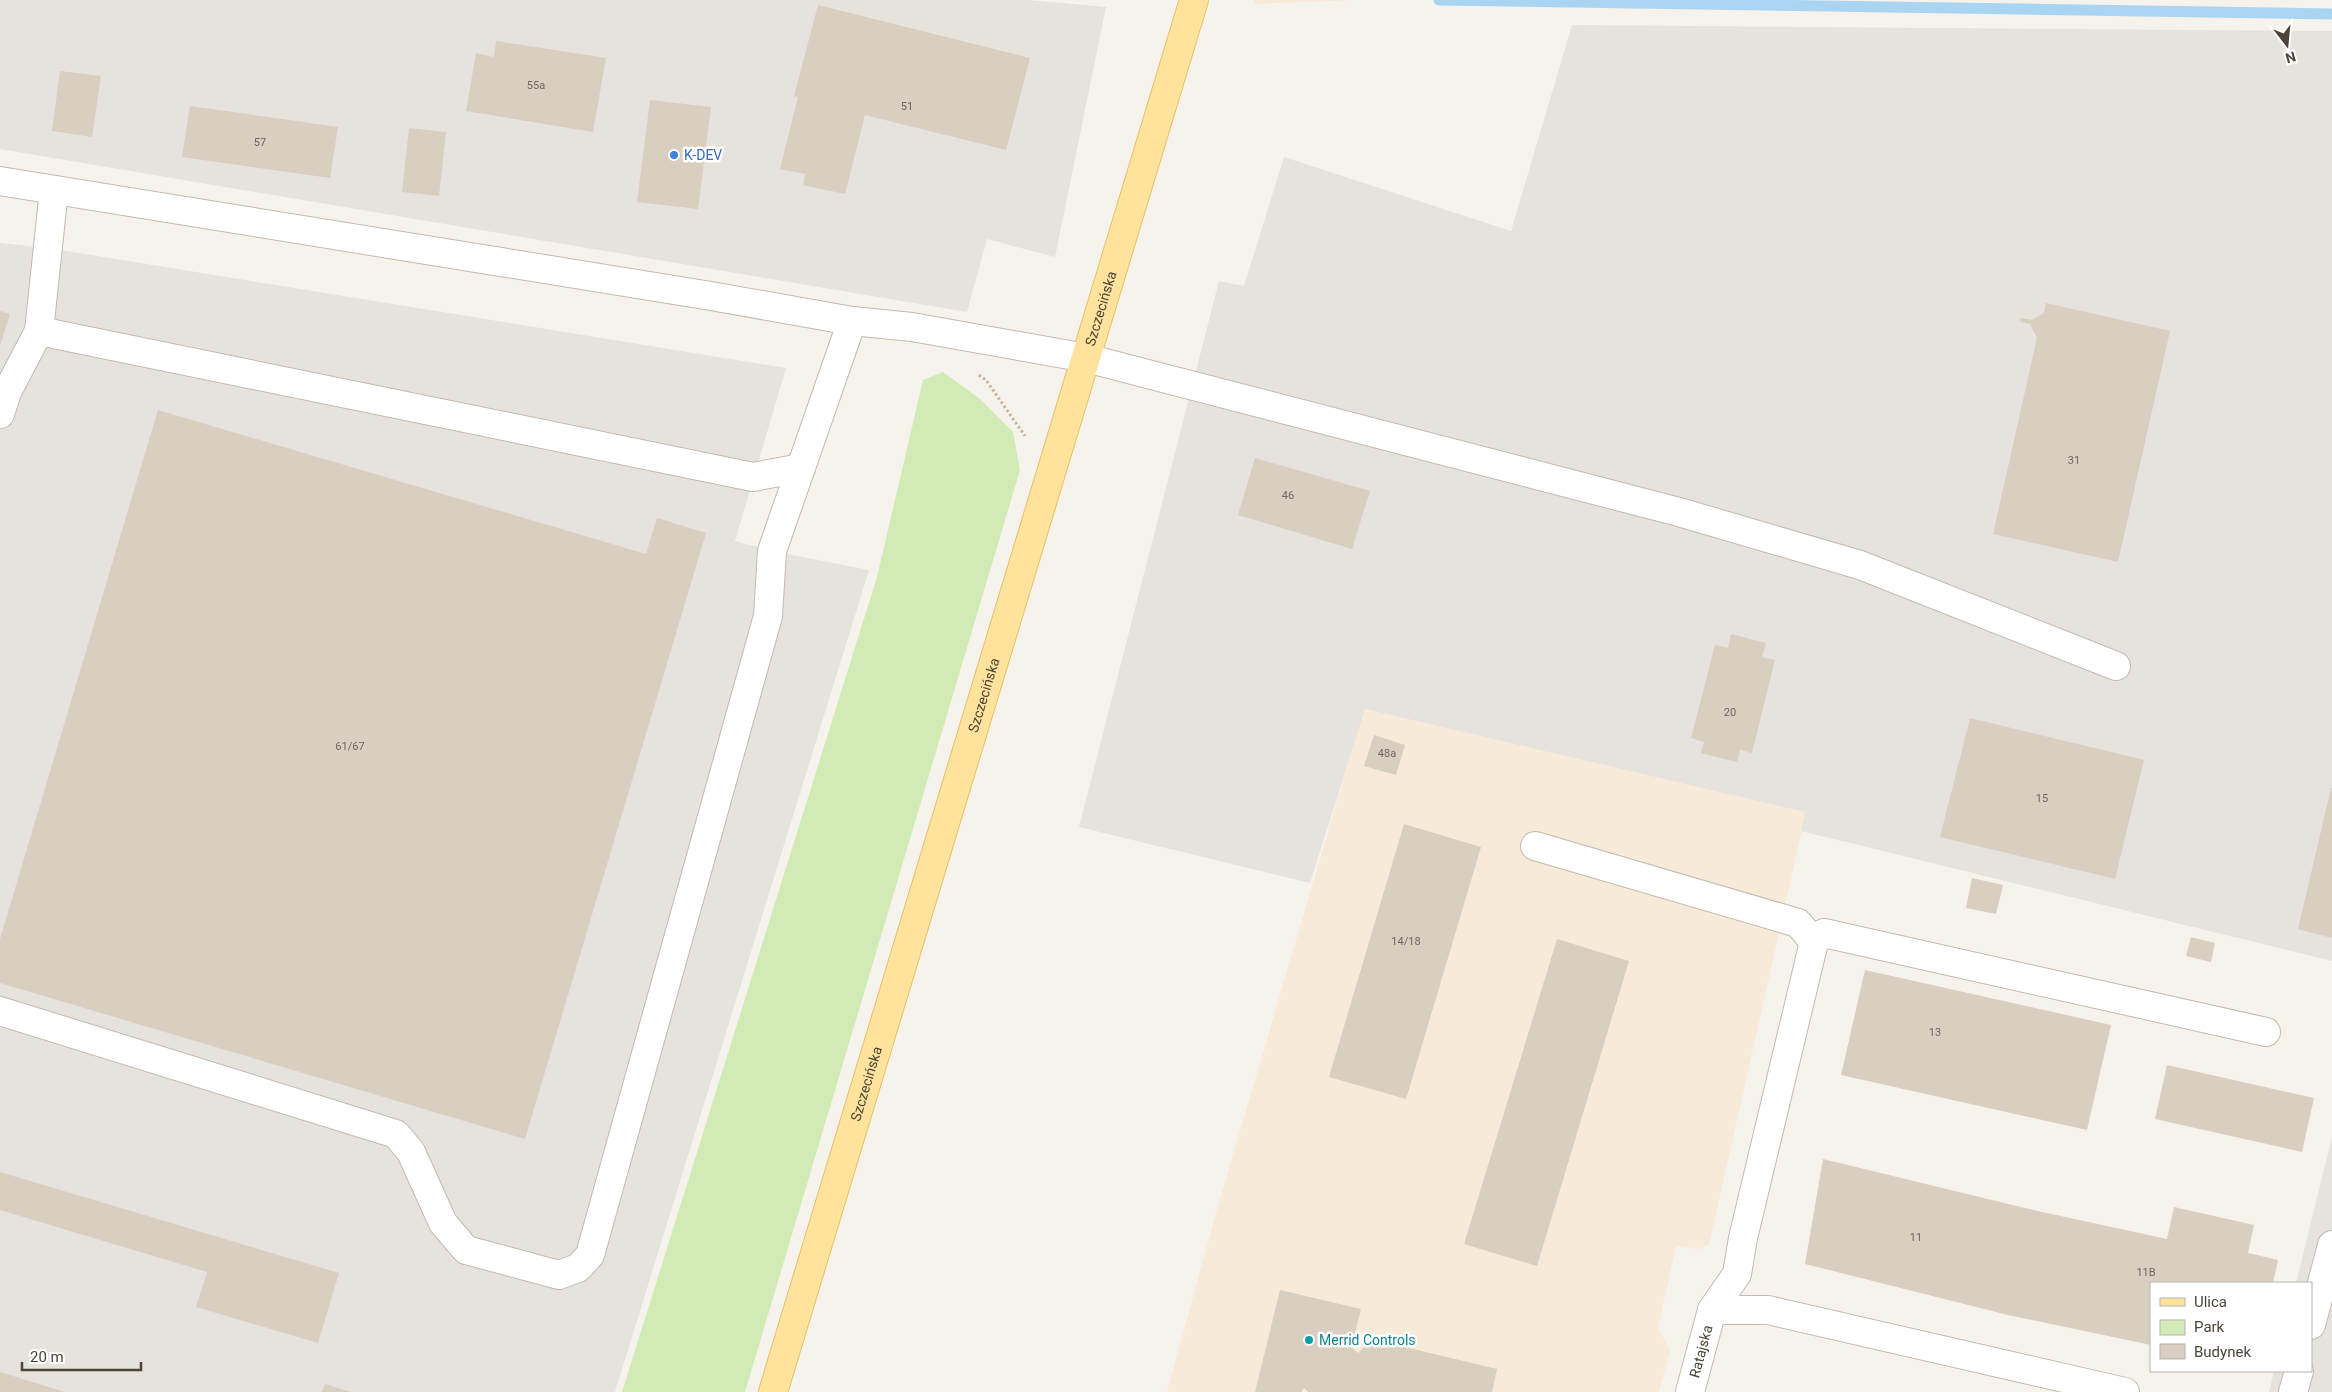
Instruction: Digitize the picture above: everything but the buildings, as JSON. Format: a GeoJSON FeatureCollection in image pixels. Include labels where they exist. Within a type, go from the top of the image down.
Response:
{"type":"FeatureCollection","features":[{"type":"Feature","properties":{"kind":"main road","name":"Szczecińska"},"geometry":{"type":"LineString","coordinates":[[773,1392],[1194,0]]}},
{"type":"Feature","properties":{"kind":"street"},"geometry":{"type":"LineString","coordinates":[[0,181],[712,296],[852,321],[912,327],[1086,358],[1679,512],[1860,565],[2116,666]]}},
{"type":"Feature","properties":{"kind":"street"},"geometry":{"type":"LineString","coordinates":[[0,414],[7,392],[39,331],[54,190]]}},
{"type":"Feature","properties":{"kind":"street"},"geometry":{"type":"LineString","coordinates":[[0,1011],[396,1134],[410,1152],[443,1224],[466,1250],[559,1275],[578,1268],[590,1256],[768,616],[772,551],[852,321]]}},
{"type":"Feature","properties":{"kind":"street"},"geometry":{"type":"LineString","coordinates":[[39,331],[753,477],[801,468]]}},
{"type":"Feature","properties":{"kind":"street"},"geometry":{"type":"LineString","coordinates":[[1535,846],[1798,923],[1814,942]]}},
{"type":"Feature","properties":{"kind":"street"},"geometry":{"type":"LineString","coordinates":[[1712,1310],[1738,1274],[1742,1238],[1814,942],[1824,933],[2266,1032]]}},
{"type":"Feature","properties":{"kind":"street"},"geometry":{"type":"LineString","coordinates":[[2312,1321],[2332,1245]]}},
{"type":"Feature","properties":{"kind":"street"},"geometry":{"type":"LineString","coordinates":[[1712,1310],[1768,1310],[2125,1392]]}},
{"type":"Feature","properties":{"kind":"street","name":"Ratajska"},"geometry":{"type":"LineString","coordinates":[[1690,1392],[1712,1310]]}},
{"type":"Feature","properties":{"kind":"street"},"geometry":{"type":"LineString","coordinates":[[2293,1392],[2299,1372]]}},
{"type":"Feature","properties":{"kind":"path"},"geometry":{"type":"LineString","coordinates":[[971,370],[986,380],[1019,424],[1028,441]]}},
{"type":"Feature","properties":{"kind":"shaded area"},"geometry":{"type":"Polygon","coordinates":[[[0,0],[1029,0],[1106,7],[1055,257],[987,239],[967,312],[0,149],[0,0]]]}},
{"type":"Feature","properties":{"kind":"shaded area"},"geometry":{"type":"Polygon","coordinates":[[[1254,0],[1354,0],[1253,4],[1254,0]]]}},
{"type":"Feature","properties":{"kind":"shaded area"},"geometry":{"type":"Polygon","coordinates":[[[1572,25],[2332,31],[2332,961],[1801,831],[1805,812],[1365,709],[1310,883],[1079,827],[1219,281],[1244,286],[1284,157],[1511,231],[1572,25]]]}},
{"type":"Feature","properties":{"kind":"shaded area"},"geometry":{"type":"Polygon","coordinates":[[[0,243],[48,248],[786,368],[735,541],[772,551],[869,570],[615,1392],[0,1392],[0,243]]]}},
{"type":"Feature","properties":{"kind":"shaded area"},"geometry":{"type":"Polygon","coordinates":[[[1364,709],[1806,812],[1709,1245],[1698,1249],[1676,1246],[1658,1328],[1670,1350],[1659,1392],[1167,1392],[1218,1206],[1364,709]]]}},
{"type":"Feature","properties":{"kind":"shaded area"},"geometry":{"type":"Polygon","coordinates":[[[2332,1137],[2332,1392],[2269,1392],[2274,1372],[2312,1372],[2312,1282],[2296,1282],[2332,1137]]]}},
{"type":"Feature","properties":{"kind":"green space"},"geometry":{"type":"Polygon","coordinates":[[[943,372],[980,399],[1013,432],[1020,470],[745,1392],[622,1392],[877,577],[923,380],[943,372]]]}},
{"type":"Feature","properties":{"kind":"waterway"},"geometry":{"type":"LineString","coordinates":[[1439,0],[2332,14]]}},
{"type":"Feature","properties":{"kind":"place","name":"K-DEV"},"geometry":{"type":"Point","coordinates":[674,155]}},
{"type":"Feature","properties":{"kind":"place","name":"Merrid Controls"},"geometry":{"type":"Point","coordinates":[1309,1340]}}]}
